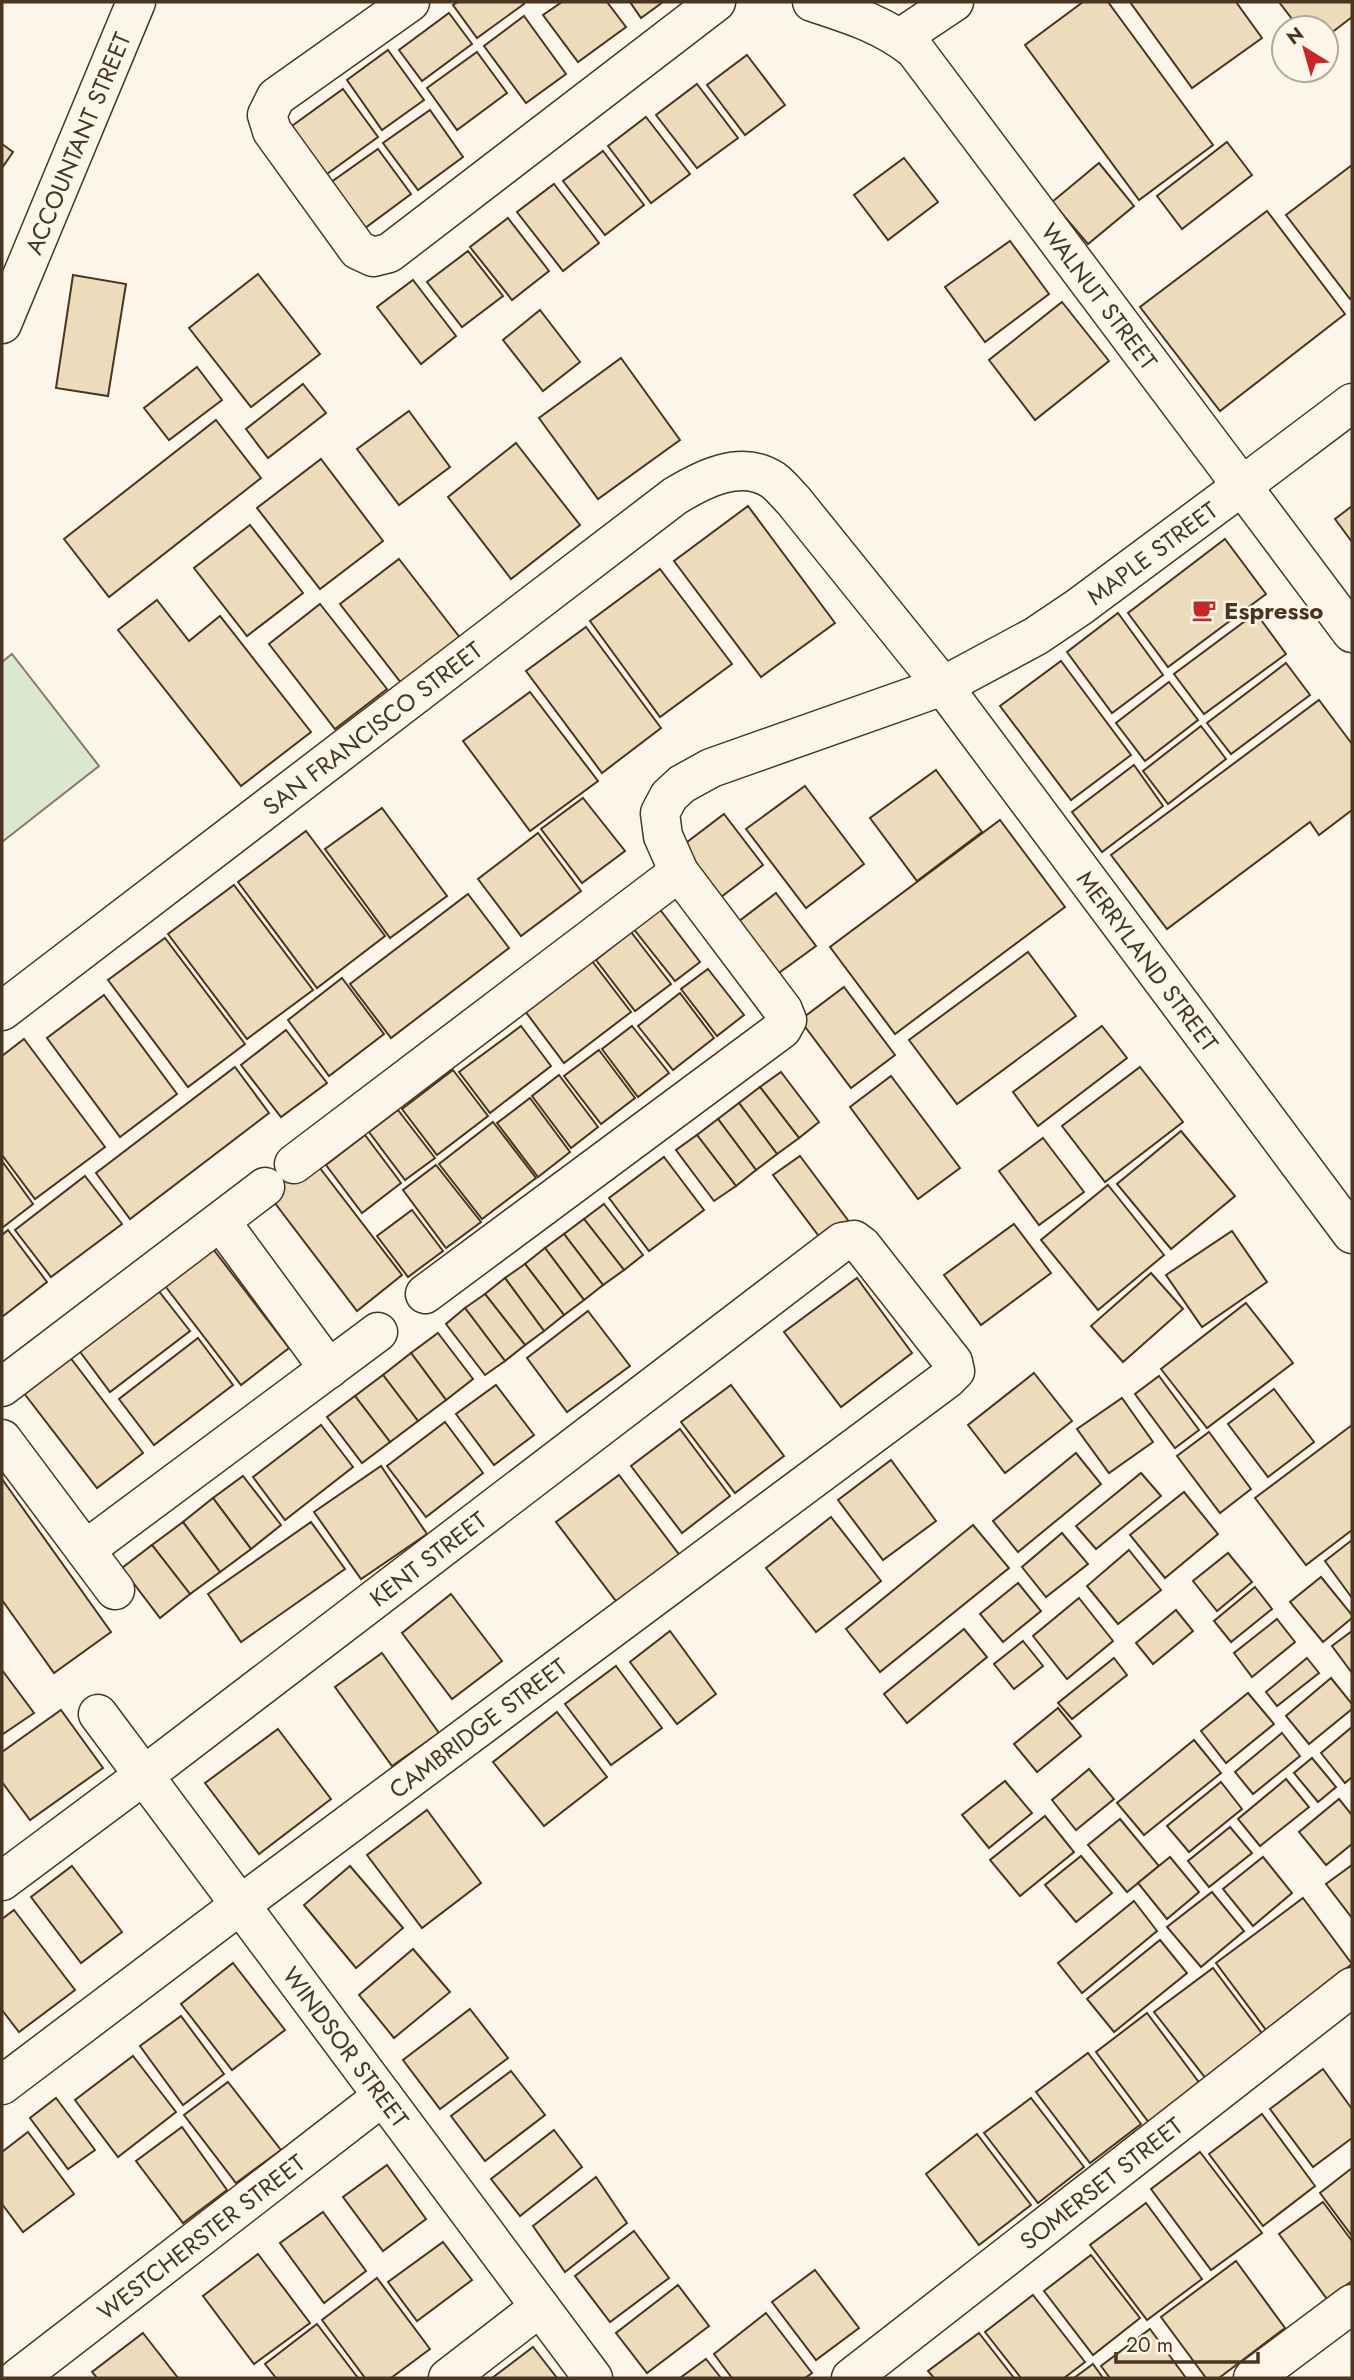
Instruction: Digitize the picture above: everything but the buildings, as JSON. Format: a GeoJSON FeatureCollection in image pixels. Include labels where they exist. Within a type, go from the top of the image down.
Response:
{"type":"FeatureCollection","features":[{"type":"Feature","properties":{"kind":"street","name":"ACCOUNTANT STREET"},"geometry":{"type":"LineString","coordinates":[[2,324],[136,2]]}},
{"type":"Feature","properties":{"kind":"street"},"geometry":{"type":"LineString","coordinates":[[410,2],[276,97],[267,115],[272,131],[358,250],[373,257],[389,253],[716,2]]}},
{"type":"Feature","properties":{"kind":"street","name":"WALNUT STREET"},"geometry":{"type":"LineString","coordinates":[[812,2],[854,16],[900,38],[929,66],[1352,633]]}},
{"type":"Feature","properties":{"kind":"street"},"geometry":{"type":"LineString","coordinates":[[900,38],[954,2]]}},
{"type":"Feature","properties":{"kind":"street","name":"MAPLE STREET"},"geometry":{"type":"LineString","coordinates":[[679,872],[663,836],[660,813],[669,796],[682,784],[711,768],[943,686],[1036,636],[1352,404]]}},
{"type":"Feature","properties":{"kind":"street","name":"SAN FRANCISCO STREET"},"geometry":{"type":"LineString","coordinates":[[2,1011],[675,496],[700,481],[727,472],[753,473]]}},
{"type":"Feature","properties":{"kind":"street","name":"MERRYLAND STREET"},"geometry":{"type":"LineString","coordinates":[[753,473],[773,480],[793,500],[943,686],[1352,1234]]}},
{"type":"Feature","properties":{"kind":"street"},"geometry":{"type":"LineString","coordinates":[[2,1387],[679,872],[783,1010],[788,1020],[782,1030],[425,1294]]}},
{"type":"Feature","properties":{"kind":"street"},"geometry":{"type":"LineString","coordinates":[[220,1222],[329,1368]]}},
{"type":"Feature","properties":{"kind":"street","name":"CAMBRIDGE STREET"},"geometry":{"type":"LineString","coordinates":[[2,2085],[947,1379],[954,1371],[953,1362],[862,1246],[854,1240]]}},
{"type":"Feature","properties":{"kind":"street","name":"KENT STREET"},"geometry":{"type":"LineString","coordinates":[[2,1881],[831,1250],[842,1242],[854,1240]]}},
{"type":"Feature","properties":{"kind":"street"},"geometry":{"type":"LineString","coordinates":[[85,1550],[378,1332]]}},
{"type":"Feature","properties":{"kind":"street"},"geometry":{"type":"LineString","coordinates":[[2,1438],[115,1590]]}},
{"type":"Feature","properties":{"kind":"street","name":"WINDSOR STREET"},"geometry":{"type":"LineString","coordinates":[[98,1714],[593,2378]]}},
{"type":"Feature","properties":{"kind":"street","name":"SOMERSET STREET"},"geometry":{"type":"LineString","coordinates":[[851,2378],[1352,1987]]}},
{"type":"Feature","properties":{"kind":"street","name":"WESTCHERSTER STREET"},"geometry":{"type":"LineString","coordinates":[[18,2378],[383,2096]]}},
{"type":"Feature","properties":{"kind":"street"},"geometry":{"type":"LineString","coordinates":[[1253,2378],[1352,2304]]}},
{"type":"Feature","properties":{"kind":"street"},"geometry":{"type":"LineString","coordinates":[[448,2378],[540,2307]]}},
{"type":"Feature","properties":{"kind":"green space"},"geometry":{"type":"Polygon","coordinates":[[[12,654],[99,766],[2,842],[2,662],[12,654]]]}},
{"type":"Feature","properties":{"kind":"place","name":"Espresso"},"geometry":{"type":"Point","coordinates":[1204,610]}}]}
